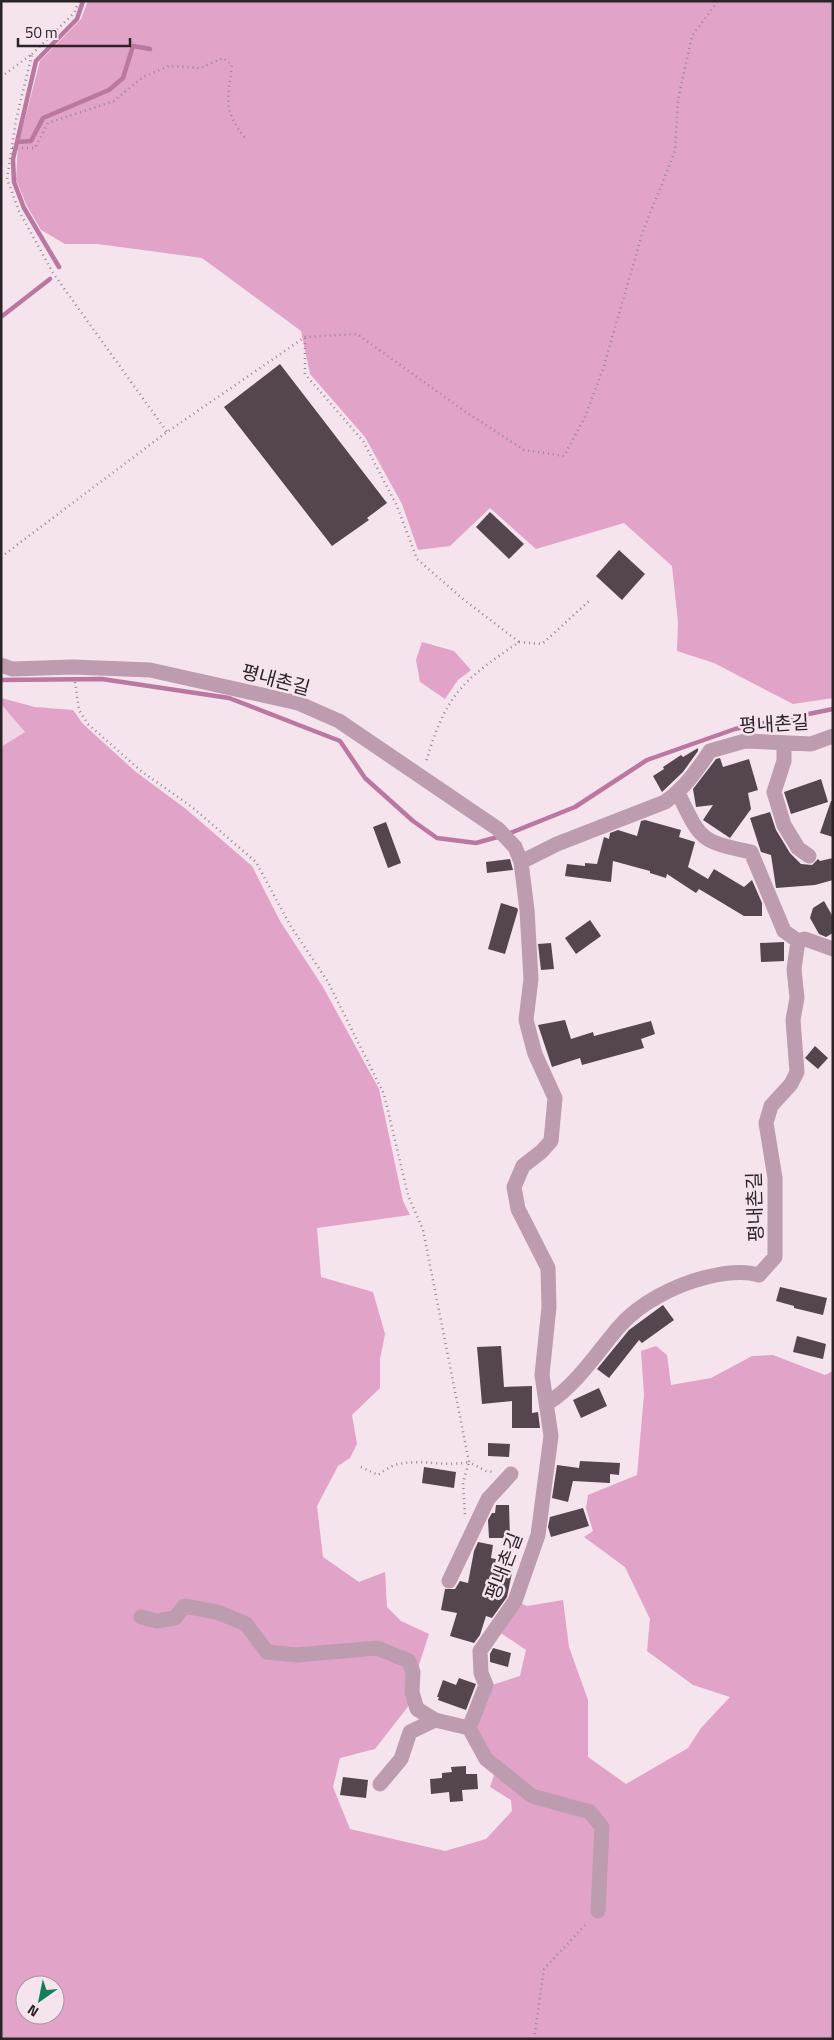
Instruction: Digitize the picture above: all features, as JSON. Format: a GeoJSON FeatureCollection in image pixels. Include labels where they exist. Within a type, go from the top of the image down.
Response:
{"type":"FeatureCollection","features":[{"type":"Feature","properties":{"kind":"street","name":"평내촌길"},"geometry":{"type":"LineString","coordinates":[[1,665],[12,669],[73,667],[150,670],[298,703],[339,721],[498,829],[515,847],[521,862],[527,910],[531,979],[526,1020],[535,1054],[555,1098],[551,1141],[541,1152],[523,1166],[514,1186],[518,1209],[548,1268],[549,1307],[542,1374],[548,1404],[551,1436],[538,1535],[515,1601],[480,1651],[481,1673],[486,1685],[469,1728]]}},
{"type":"Feature","properties":{"kind":"street","name":"평내촌길"},"geometry":{"type":"LineString","coordinates":[[521,862],[557,844],[666,802],[678,793],[710,751],[745,741],[811,744],[833,736]]}},
{"type":"Feature","properties":{"kind":"street"},"geometry":{"type":"LineString","coordinates":[[784,743],[784,761],[774,792],[784,825],[798,848],[809,856]]}},
{"type":"Feature","properties":{"kind":"street"},"geometry":{"type":"LineString","coordinates":[[678,793],[696,830],[715,844],[752,852],[784,930],[798,941],[805,939],[833,949]]}},
{"type":"Feature","properties":{"kind":"street","name":"평내촌길"},"geometry":{"type":"LineString","coordinates":[[548,1404],[560,1396],[599,1353],[619,1327],[636,1311],[668,1291],[698,1279],[723,1274],[749,1272],[759,1275],[775,1257],[775,1178],[766,1122],[771,1106],[792,1084],[797,1072],[793,1020],[797,998],[794,969],[798,941]]}},
{"type":"Feature","properties":{"kind":"street"},"geometry":{"type":"LineString","coordinates":[[449,1580],[488,1498],[511,1474]]}},
{"type":"Feature","properties":{"kind":"street"},"geometry":{"type":"LineString","coordinates":[[141,1617],[157,1620],[175,1618],[184,1606],[216,1612],[246,1624],[267,1652],[297,1655],[377,1648],[409,1661],[414,1672],[412,1692],[417,1709],[435,1720],[469,1728],[486,1759],[532,1796],[590,1812],[602,1827],[598,1912]]}},
{"type":"Feature","properties":{"kind":"street"},"geometry":{"type":"LineString","coordinates":[[380,1784],[401,1759],[410,1732],[435,1720]]}},
{"type":"Feature","properties":{"kind":"path"},"geometry":{"type":"LineString","coordinates":[[1,76],[32,54],[74,13],[79,1]]}},
{"type":"Feature","properties":{"kind":"path"},"geometry":{"type":"LineString","coordinates":[[1,557],[166,432],[305,337],[357,334],[524,450],[564,456],[585,417],[603,369],[643,231],[675,151],[678,100],[692,36],[718,1]]}},
{"type":"Feature","properties":{"kind":"path"},"geometry":{"type":"LineString","coordinates":[[32,54],[16,120],[7,180],[19,211],[53,273],[166,432]]}},
{"type":"Feature","properties":{"kind":"path"},"geometry":{"type":"LineString","coordinates":[[12,148],[36,148],[48,123],[114,101],[143,77],[152,73],[169,66],[200,68],[223,58],[232,64],[228,102],[232,122],[246,139]]}},
{"type":"Feature","properties":{"kind":"path"},"geometry":{"type":"LineString","coordinates":[[305,337],[305,374],[362,440],[397,506],[417,558],[463,599],[519,642],[542,644],[589,601]]}},
{"type":"Feature","properties":{"kind":"path"},"geometry":{"type":"LineString","coordinates":[[426,764],[437,727],[453,696],[479,669],[519,642]]}},
{"type":"Feature","properties":{"kind":"path"},"geometry":{"type":"LineString","coordinates":[[74,675],[79,710],[88,724],[142,771],[192,807],[256,862],[290,925],[328,982],[384,1094],[408,1194],[423,1230],[469,1462],[463,1483],[463,1513],[473,1529]]}},
{"type":"Feature","properties":{"kind":"path"},"geometry":{"type":"LineString","coordinates":[[361,1467],[378,1475],[397,1464],[420,1461],[455,1465],[469,1462],[486,1471],[511,1474]]}},
{"type":"Feature","properties":{"kind":"path"},"geometry":{"type":"LineString","coordinates":[[534,2039],[544,1969],[598,1912]]}},
{"type":"Feature","properties":{"kind":"shaded area"},"geometry":{"type":"Polygon","coordinates":[[[88,1],[833,1],[833,698],[793,704],[714,663],[677,651],[678,622],[672,566],[624,523],[536,549],[490,508],[450,546],[418,550],[402,504],[365,437],[310,374],[301,331],[202,258],[98,244],[65,244],[41,230],[27,206],[16,180],[18,145],[40,61],[81,19],[88,1]]]}},
{"type":"Feature","properties":{"kind":"shaded area"},"geometry":{"type":"Polygon","coordinates":[[[422,642],[454,651],[471,670],[458,680],[445,699],[420,682],[416,660],[422,642]]]}},
{"type":"Feature","properties":{"kind":"shaded area"},"geometry":{"type":"Polygon","coordinates":[[[1,698],[35,707],[73,710],[83,724],[136,772],[186,809],[252,866],[280,921],[323,987],[379,1089],[403,1201],[410,1215],[317,1228],[321,1277],[373,1292],[385,1334],[380,1359],[380,1388],[352,1415],[357,1444],[350,1458],[338,1466],[317,1506],[323,1557],[359,1582],[385,1572],[387,1607],[401,1621],[429,1634],[417,1671],[410,1704],[375,1749],[340,1758],[333,1787],[350,1829],[445,1851],[486,1839],[512,1811],[511,1800],[490,1787],[495,1772],[475,1727],[492,1685],[520,1676],[526,1650],[498,1631],[518,1602],[527,1606],[563,1600],[569,1647],[588,1700],[588,1757],[626,1784],[688,1748],[701,1728],[730,1697],[693,1685],[647,1651],[650,1619],[625,1567],[584,1537],[593,1531],[586,1508],[588,1495],[637,1475],[644,1395],[641,1351],[656,1346],[667,1355],[671,1385],[711,1378],[752,1356],[773,1355],[825,1375],[833,1371],[833,2039],[1,2039],[1,747],[25,732],[1,704],[1,698]]]}},
{"type":"Feature","properties":{"kind":"shaded area"},"geometry":{"type":"Polygon","coordinates":[[[1,704],[25,732],[2,747],[1,747],[1,704]]]}},
{"type":"Feature","properties":{"kind":"building"},"geometry":{"type":"Polygon","coordinates":[[[280,364],[387,503],[367,518],[369,520],[332,546],[224,407],[280,364]]]}},
{"type":"Feature","properties":{"kind":"building"},"geometry":{"type":"Polygon","coordinates":[[[490,512],[524,544],[509,559],[476,527],[490,512]]]}},
{"type":"Feature","properties":{"kind":"building"},"geometry":{"type":"Polygon","coordinates":[[[619,550],[645,574],[622,600],[596,576],[619,550]]]}},
{"type":"Feature","properties":{"kind":"building"},"geometry":{"type":"Polygon","coordinates":[[[698,748],[698,751],[683,772],[662,792],[653,776],[681,755],[683,757],[698,748]]]}},
{"type":"Feature","properties":{"kind":"building"},"geometry":{"type":"Polygon","coordinates":[[[720,758],[723,767],[749,759],[758,790],[748,793],[751,809],[730,838],[703,820],[713,805],[696,807],[693,789],[716,759],[720,758]]]}},
{"type":"Feature","properties":{"kind":"building"},"geometry":{"type":"Polygon","coordinates":[[[821,779],[828,802],[791,814],[784,792],[821,779]]]}},
{"type":"Feature","properties":{"kind":"building"},"geometry":{"type":"Polygon","coordinates":[[[831,801],[833,801],[833,837],[820,833],[831,801]]]}},
{"type":"Feature","properties":{"kind":"building"},"geometry":{"type":"Polygon","coordinates":[[[770,812],[776,830],[790,853],[801,864],[812,865],[818,859],[820,861],[833,858],[833,880],[815,885],[776,888],[771,855],[761,852],[750,818],[770,812]]]}},
{"type":"Feature","properties":{"kind":"building"},"geometry":{"type":"Polygon","coordinates":[[[645,820],[681,830],[679,837],[695,842],[688,867],[708,879],[714,869],[744,887],[752,880],[762,903],[762,916],[744,916],[699,889],[696,893],[667,874],[666,878],[650,873],[650,871],[613,861],[611,882],[565,876],[567,864],[585,866],[585,863],[597,864],[604,837],[609,839],[610,833],[618,830],[637,836],[641,821],[645,820]]]}},
{"type":"Feature","properties":{"kind":"building"},"geometry":{"type":"Polygon","coordinates":[[[386,822],[401,863],[388,868],[373,827],[386,822]]]}},
{"type":"Feature","properties":{"kind":"building"},"geometry":{"type":"Polygon","coordinates":[[[510,859],[513,870],[487,873],[486,862],[510,859]]]}},
{"type":"Feature","properties":{"kind":"building"},"geometry":{"type":"Polygon","coordinates":[[[824,901],[833,917],[833,933],[826,937],[819,934],[810,918],[813,908],[824,901]]]}},
{"type":"Feature","properties":{"kind":"building"},"geometry":{"type":"Polygon","coordinates":[[[501,903],[518,910],[505,954],[488,949],[501,903]]]}},
{"type":"Feature","properties":{"kind":"building"},"geometry":{"type":"Polygon","coordinates":[[[590,920],[601,936],[576,954],[565,938],[590,920]]]}},
{"type":"Feature","properties":{"kind":"building"},"geometry":{"type":"Polygon","coordinates":[[[784,942],[784,961],[761,962],[760,943],[784,942]]]}},
{"type":"Feature","properties":{"kind":"building"},"geometry":{"type":"Polygon","coordinates":[[[551,943],[554,969],[541,970],[538,944],[551,943]]]}},
{"type":"Feature","properties":{"kind":"building"},"geometry":{"type":"Polygon","coordinates":[[[565,1020],[571,1039],[593,1032],[594,1036],[651,1021],[655,1034],[641,1039],[644,1048],[582,1065],[580,1058],[552,1067],[538,1025],[565,1020]]]}},
{"type":"Feature","properties":{"kind":"building"},"geometry":{"type":"Polygon","coordinates":[[[815,1046],[828,1058],[818,1069],[805,1058],[815,1046]]]}},
{"type":"Feature","properties":{"kind":"building"},"geometry":{"type":"Polygon","coordinates":[[[780,1287],[827,1298],[823,1315],[794,1308],[794,1306],[776,1301],[780,1287]]]}},
{"type":"Feature","properties":{"kind":"building"},"geometry":{"type":"Polygon","coordinates":[[[663,1305],[674,1320],[642,1343],[639,1340],[609,1378],[597,1369],[629,1330],[663,1305]]]}},
{"type":"Feature","properties":{"kind":"building"},"geometry":{"type":"Polygon","coordinates":[[[797,1336],[826,1344],[823,1359],[793,1352],[797,1336]]]}},
{"type":"Feature","properties":{"kind":"building"},"geometry":{"type":"Polygon","coordinates":[[[501,1346],[504,1387],[532,1386],[532,1413],[538,1412],[540,1428],[512,1428],[512,1401],[482,1404],[477,1347],[501,1346]]]}},
{"type":"Feature","properties":{"kind":"building"},"geometry":{"type":"Polygon","coordinates":[[[599,1388],[607,1406],[581,1418],[573,1400],[599,1388]]]}},
{"type":"Feature","properties":{"kind":"building"},"geometry":{"type":"Polygon","coordinates":[[[488,1443],[510,1444],[509,1457],[488,1456],[488,1443]]]}},
{"type":"Feature","properties":{"kind":"building"},"geometry":{"type":"Polygon","coordinates":[[[580,1461],[620,1463],[619,1475],[610,1474],[610,1483],[573,1481],[568,1502],[552,1498],[557,1465],[579,1468],[580,1461]]]}},
{"type":"Feature","properties":{"kind":"building"},"geometry":{"type":"Polygon","coordinates":[[[424,1467],[456,1472],[454,1488],[422,1483],[424,1467]]]}},
{"type":"Feature","properties":{"kind":"building"},"geometry":{"type":"Polygon","coordinates":[[[496,1505],[509,1505],[510,1538],[489,1538],[488,1520],[492,1513],[495,1513],[496,1505]]]}},
{"type":"Feature","properties":{"kind":"building"},"geometry":{"type":"Polygon","coordinates":[[[583,1508],[589,1526],[551,1537],[548,1527],[550,1517],[583,1508]]]}},
{"type":"Feature","properties":{"kind":"building"},"geometry":{"type":"Polygon","coordinates":[[[478,1542],[493,1545],[491,1558],[514,1563],[507,1597],[492,1618],[486,1616],[480,1635],[474,1643],[450,1636],[457,1613],[441,1610],[445,1589],[455,1589],[460,1581],[468,1583],[474,1551],[478,1542]]]}},
{"type":"Feature","properties":{"kind":"building"},"geometry":{"type":"Polygon","coordinates":[[[493,1648],[511,1653],[508,1667],[490,1662],[490,1654],[493,1648]]]}},
{"type":"Feature","properties":{"kind":"building"},"geometry":{"type":"Polygon","coordinates":[[[459,1678],[476,1684],[466,1710],[438,1700],[439,1697],[437,1697],[443,1680],[456,1685],[459,1678]]]}},
{"type":"Feature","properties":{"kind":"building"},"geometry":{"type":"Polygon","coordinates":[[[466,1766],[466,1774],[477,1774],[478,1789],[462,1790],[463,1801],[450,1802],[449,1792],[431,1794],[430,1779],[442,1778],[442,1773],[452,1772],[451,1767],[466,1766]]]}},
{"type":"Feature","properties":{"kind":"building"},"geometry":{"type":"Polygon","coordinates":[[[343,1777],[368,1780],[366,1798],[340,1795],[343,1777]]]}},
{"type":"Feature","properties":{"kind":"waterway"},"geometry":{"type":"LineString","coordinates":[[59,267],[24,208],[14,182],[13,159],[36,61],[77,19],[83,1]]}},
{"type":"Feature","properties":{"kind":"waterway"},"geometry":{"type":"LineString","coordinates":[[17,142],[31,141],[43,118],[109,90],[123,78],[133,46],[150,49]]}},
{"type":"Feature","properties":{"kind":"waterway"},"geometry":{"type":"LineString","coordinates":[[1,317],[50,279]]}},
{"type":"Feature","properties":{"kind":"waterway"},"geometry":{"type":"LineString","coordinates":[[1,680],[102,679],[229,698],[340,741],[365,778],[413,821],[437,838],[476,843],[501,836]]}},
{"type":"Feature","properties":{"kind":"waterway"},"geometry":{"type":"LineString","coordinates":[[508,834],[575,807],[647,760],[735,729],[833,709]]}}]}
